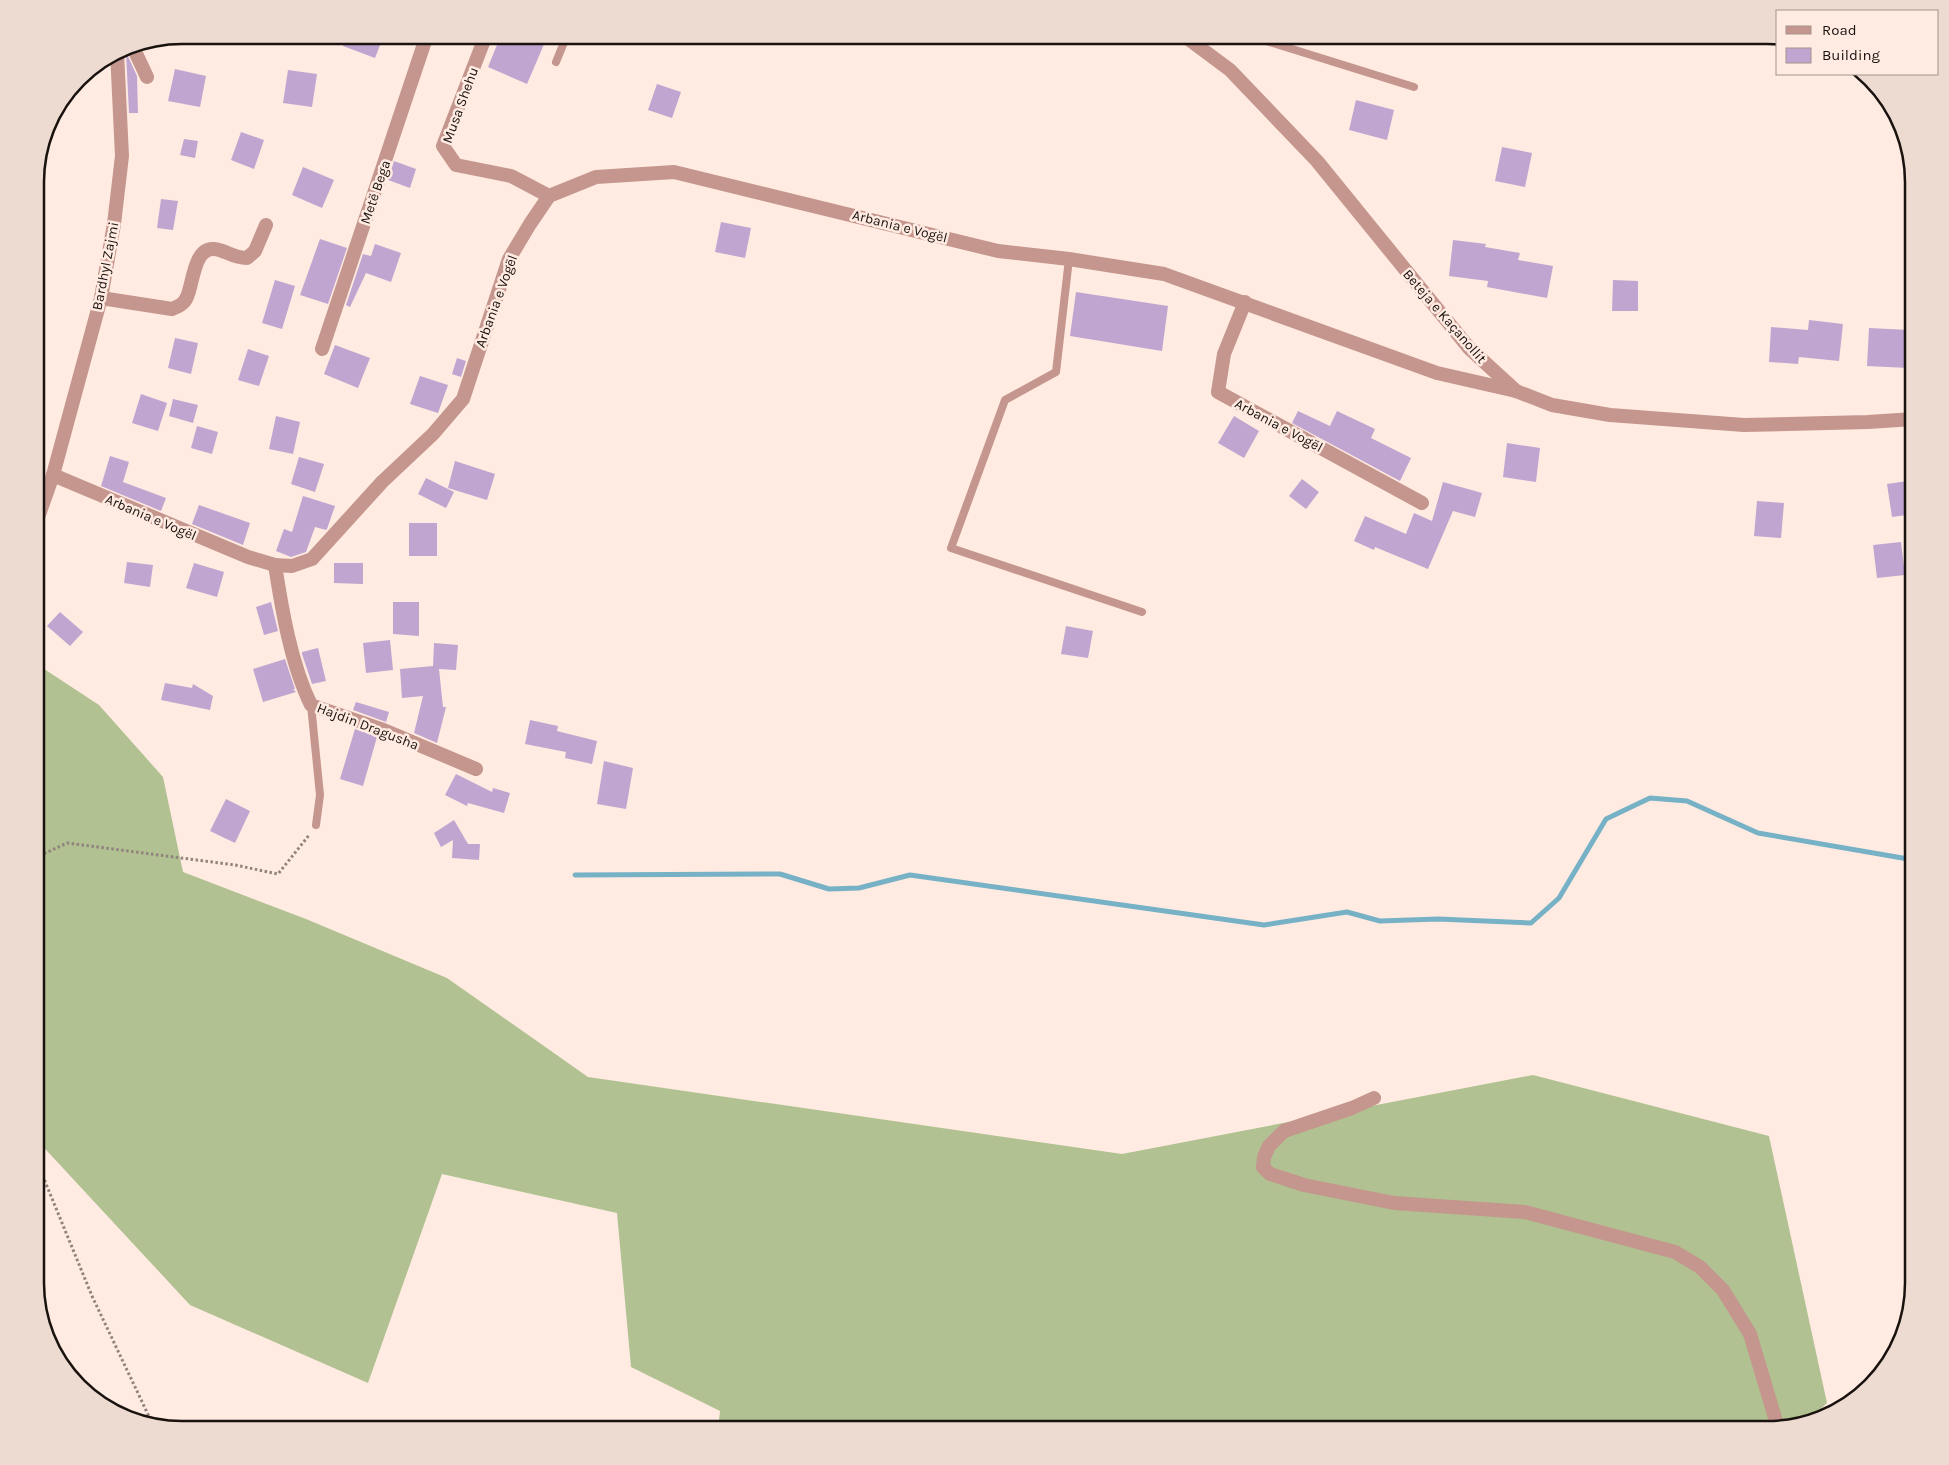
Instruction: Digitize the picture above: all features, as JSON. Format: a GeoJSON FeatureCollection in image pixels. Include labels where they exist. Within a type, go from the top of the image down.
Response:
{"type":"FeatureCollection","features":[{"type":"Feature","properties":{"kind":"street","name":"Metë Bega"},"geometry":{"type":"LineString","coordinates":[[322,348],[424,44]]}},
{"type":"Feature","properties":{"kind":"street","name":"Musa Shehu"},"geometry":{"type":"LineString","coordinates":[[483,44],[443,146],[456,165],[510,176],[549,196]]}},
{"type":"Feature","properties":{"kind":"street","name":"Beteja e Kaçanollit"},"geometry":{"type":"LineString","coordinates":[[1199,44],[1230,70],[1317,162],[1469,348],[1516,391],[1552,405],[1610,415],[1744,425],[1905,420]]}},
{"type":"Feature","properties":{"kind":"street"},"geometry":{"type":"LineString","coordinates":[[135,52],[147,77]]}},
{"type":"Feature","properties":{"kind":"street","name":"Bardhyl Zajmi"},"geometry":{"type":"LineString","coordinates":[[53,475],[101,298],[114,224],[122,156],[117,60]]}},
{"type":"Feature","properties":{"kind":"street","name":"Arbania e Vogël"},"geometry":{"type":"LineString","coordinates":[[53,475],[248,557],[275,565],[292,566],[312,559],[382,482],[433,434],[462,399],[509,259],[549,196],[596,177],[674,172],[998,251],[1070,259],[1164,274],[1437,373],[1516,391]]}},
{"type":"Feature","properties":{"kind":"street"},"geometry":{"type":"LineString","coordinates":[[101,298],[172,309],[181,305],[187,297],[199,256],[206,250],[214,249],[237,258],[247,258],[255,251],[266,225]]}},
{"type":"Feature","properties":{"kind":"street","name":"Arbania e Vogël"},"geometry":{"type":"LineString","coordinates":[[1245,302],[1224,354],[1218,392],[1422,503]]}},
{"type":"Feature","properties":{"kind":"street"},"geometry":{"type":"LineString","coordinates":[[44,500],[53,475]]}},
{"type":"Feature","properties":{"kind":"street","name":"Hajdin Dragusha"},"geometry":{"type":"LineString","coordinates":[[275,565],[279,595],[300,677],[311,705],[381,729],[476,769]]}},
{"type":"Feature","properties":{"kind":"street"},"geometry":{"type":"LineString","coordinates":[[1374,1098],[1352,1108],[1284,1131],[1269,1146],[1264,1157],[1263,1167],[1270,1174],[1304,1186],[1394,1203],[1525,1212],[1675,1252],[1700,1267],[1723,1290],[1750,1334],[1776,1421]]}},
{"type":"Feature","properties":{"kind":"lane"},"geometry":{"type":"LineString","coordinates":[[556,62],[563,44]]}},
{"type":"Feature","properties":{"kind":"lane"},"geometry":{"type":"LineString","coordinates":[[1275,44],[1414,87]]}},
{"type":"Feature","properties":{"kind":"lane"},"geometry":{"type":"LineString","coordinates":[[1070,259],[1056,372],[1005,400],[950,548],[1142,612]]}},
{"type":"Feature","properties":{"kind":"lane"},"geometry":{"type":"LineString","coordinates":[[311,705],[320,795],[316,826]]}},
{"type":"Feature","properties":{"kind":"path"},"geometry":{"type":"LineString","coordinates":[[44,854],[67,843],[235,865],[278,874],[316,826]]}},
{"type":"Feature","properties":{"kind":"path"},"geometry":{"type":"LineString","coordinates":[[44,1179],[92,1296],[149,1418]]}},
{"type":"Feature","properties":{"kind":"green space"},"geometry":{"type":"Polygon","coordinates":[[[44,669],[99,705],[163,777],[183,872],[306,919],[447,978],[588,1077],[1122,1154],[1533,1075],[1769,1136],[1827,1403],[1818,1412],[1803,1417],[1768,1421],[719,1421],[720,1411],[631,1367],[617,1213],[442,1174],[368,1383],[190,1305],[44,1148],[44,669]]]}},
{"type":"Feature","properties":{"kind":"building"},"geometry":{"type":"Polygon","coordinates":[[[344,44],[380,44],[375,58],[343,46],[344,44]]]}},
{"type":"Feature","properties":{"kind":"building"},"geometry":{"type":"Polygon","coordinates":[[[497,44],[544,44],[527,84],[488,67],[497,44]]]}},
{"type":"Feature","properties":{"kind":"building"},"geometry":{"type":"Polygon","coordinates":[[[127,55],[137,76],[138,113],[129,113],[127,55]]]}},
{"type":"Feature","properties":{"kind":"building"},"geometry":{"type":"Polygon","coordinates":[[[175,69],[206,76],[200,107],[168,101],[175,69]]]}},
{"type":"Feature","properties":{"kind":"building"},"geometry":{"type":"Polygon","coordinates":[[[288,70],[317,74],[312,107],[283,103],[288,70]]]}},
{"type":"Feature","properties":{"kind":"building"},"geometry":{"type":"Polygon","coordinates":[[[657,84],[681,92],[672,118],[648,110],[657,84]]]}},
{"type":"Feature","properties":{"kind":"building"},"geometry":{"type":"Polygon","coordinates":[[[1356,100],[1394,110],[1387,140],[1349,130],[1356,100]]]}},
{"type":"Feature","properties":{"kind":"building"},"geometry":{"type":"Polygon","coordinates":[[[241,132],[264,140],[254,169],[231,160],[241,132]]]}},
{"type":"Feature","properties":{"kind":"building"},"geometry":{"type":"Polygon","coordinates":[[[184,139],[198,141],[195,158],[180,155],[184,139]]]}},
{"type":"Feature","properties":{"kind":"building"},"geometry":{"type":"Polygon","coordinates":[[[1502,147],[1532,153],[1525,187],[1495,181],[1502,147]]]}},
{"type":"Feature","properties":{"kind":"building"},"geometry":{"type":"Polygon","coordinates":[[[394,161],[416,169],[410,188],[388,180],[394,161]]]}},
{"type":"Feature","properties":{"kind":"building"},"geometry":{"type":"Polygon","coordinates":[[[303,167],[334,180],[322,208],[292,195],[303,167]]]}},
{"type":"Feature","properties":{"kind":"building"},"geometry":{"type":"Polygon","coordinates":[[[161,199],[178,201],[173,230],[157,228],[161,199]]]}},
{"type":"Feature","properties":{"kind":"building"},"geometry":{"type":"Polygon","coordinates":[[[721,222],[751,228],[745,258],[715,252],[721,222]]]}},
{"type":"Feature","properties":{"kind":"building"},"geometry":{"type":"Polygon","coordinates":[[[320,239],[347,248],[328,304],[300,295],[320,239]]]}},
{"type":"Feature","properties":{"kind":"building"},"geometry":{"type":"Polygon","coordinates":[[[1453,240],[1486,244],[1485,247],[1520,253],[1518,260],[1553,266],[1547,298],[1487,287],[1488,281],[1449,276],[1453,240]]]}},
{"type":"Feature","properties":{"kind":"building"},"geometry":{"type":"Polygon","coordinates":[[[375,244],[401,253],[391,282],[366,273],[350,307],[346,305],[363,254],[371,256],[375,244]]]}},
{"type":"Feature","properties":{"kind":"building"},"geometry":{"type":"Polygon","coordinates":[[[275,280],[295,286],[282,329],[262,323],[275,280]]]}},
{"type":"Feature","properties":{"kind":"building"},"geometry":{"type":"Polygon","coordinates":[[[1613,280],[1638,281],[1638,311],[1612,311],[1613,280]]]}},
{"type":"Feature","properties":{"kind":"building"},"geometry":{"type":"Polygon","coordinates":[[[1076,292],[1168,306],[1162,351],[1070,336],[1076,292]]]}},
{"type":"Feature","properties":{"kind":"building"},"geometry":{"type":"Polygon","coordinates":[[[1809,320],[1843,324],[1839,361],[1799,357],[1798,364],[1769,362],[1771,327],[1808,330],[1809,320]]]}},
{"type":"Feature","properties":{"kind":"building"},"geometry":{"type":"Polygon","coordinates":[[[1869,328],[1905,330],[1905,368],[1867,366],[1869,328]]]}},
{"type":"Feature","properties":{"kind":"building"},"geometry":{"type":"Polygon","coordinates":[[[175,338],[198,343],[191,374],[168,368],[175,338]]]}},
{"type":"Feature","properties":{"kind":"building"},"geometry":{"type":"Polygon","coordinates":[[[335,345],[370,358],[358,388],[324,374],[335,345]]]}},
{"type":"Feature","properties":{"kind":"building"},"geometry":{"type":"Polygon","coordinates":[[[248,349],[269,356],[259,386],[238,380],[248,349]]]}},
{"type":"Feature","properties":{"kind":"building"},"geometry":{"type":"Polygon","coordinates":[[[457,358],[466,361],[461,377],[452,374],[457,358]]]}},
{"type":"Feature","properties":{"kind":"building"},"geometry":{"type":"Polygon","coordinates":[[[420,376],[448,385],[438,413],[410,404],[420,376]]]}},
{"type":"Feature","properties":{"kind":"building"},"geometry":{"type":"Polygon","coordinates":[[[141,394],[167,403],[158,431],[132,423],[141,394]]]}},
{"type":"Feature","properties":{"kind":"building"},"geometry":{"type":"Polygon","coordinates":[[[173,399],[198,405],[193,423],[169,416],[173,399]]]}},
{"type":"Feature","properties":{"kind":"building"},"geometry":{"type":"Polygon","coordinates":[[[1298,411],[1330,426],[1337,411],[1375,429],[1371,438],[1411,458],[1400,481],[1292,423],[1298,411]]]}},
{"type":"Feature","properties":{"kind":"building"},"geometry":{"type":"Polygon","coordinates":[[[276,416],[300,422],[293,454],[269,449],[276,416]]]}},
{"type":"Feature","properties":{"kind":"building"},"geometry":{"type":"Polygon","coordinates":[[[1234,416],[1259,431],[1244,458],[1218,443],[1234,416]]]}},
{"type":"Feature","properties":{"kind":"building"},"geometry":{"type":"Polygon","coordinates":[[[197,426],[218,432],[212,454],[191,448],[197,426]]]}},
{"type":"Feature","properties":{"kind":"building"},"geometry":{"type":"Polygon","coordinates":[[[1507,443],[1540,448],[1536,482],[1503,477],[1507,443]]]}},
{"type":"Feature","properties":{"kind":"building"},"geometry":{"type":"Polygon","coordinates":[[[110,456],[129,462],[123,482],[166,498],[161,511],[101,486],[110,456]]]}},
{"type":"Feature","properties":{"kind":"building"},"geometry":{"type":"Polygon","coordinates":[[[299,457],[324,464],[315,492],[291,484],[299,457]]]}},
{"type":"Feature","properties":{"kind":"building"},"geometry":{"type":"Polygon","coordinates":[[[455,461],[495,474],[487,500],[448,488],[455,461]]]}},
{"type":"Feature","properties":{"kind":"building"},"geometry":{"type":"Polygon","coordinates":[[[426,478],[454,492],[446,508],[418,494],[426,478]]]}},
{"type":"Feature","properties":{"kind":"building"},"geometry":{"type":"Polygon","coordinates":[[[1302,479],[1319,492],[1306,509],[1289,496],[1302,479]]]}},
{"type":"Feature","properties":{"kind":"building"},"geometry":{"type":"Polygon","coordinates":[[[1905,481],[1905,515],[1892,517],[1887,484],[1905,481]]]}},
{"type":"Feature","properties":{"kind":"building"},"geometry":{"type":"Polygon","coordinates":[[[1443,482],[1482,493],[1475,517],[1453,511],[1428,569],[1375,547],[1374,550],[1354,541],[1365,516],[1406,534],[1414,513],[1432,521],[1443,482]]]}},
{"type":"Feature","properties":{"kind":"building"},"geometry":{"type":"Polygon","coordinates":[[[303,496],[335,506],[327,529],[315,527],[306,552],[291,557],[276,551],[284,529],[292,532],[303,496]]]}},
{"type":"Feature","properties":{"kind":"building"},"geometry":{"type":"Polygon","coordinates":[[[1757,501],[1784,503],[1781,538],[1754,536],[1757,501]]]}},
{"type":"Feature","properties":{"kind":"building"},"geometry":{"type":"Polygon","coordinates":[[[199,505],[250,523],[243,545],[192,524],[199,505]]]}},
{"type":"Feature","properties":{"kind":"building"},"geometry":{"type":"Polygon","coordinates":[[[409,523],[437,523],[437,556],[409,556],[409,523]]]}},
{"type":"Feature","properties":{"kind":"building"},"geometry":{"type":"Polygon","coordinates":[[[1901,542],[1905,575],[1877,578],[1873,545],[1901,542]]]}},
{"type":"Feature","properties":{"kind":"building"},"geometry":{"type":"Polygon","coordinates":[[[127,562],[153,565],[150,587],[124,583],[127,562]]]}},
{"type":"Feature","properties":{"kind":"building"},"geometry":{"type":"Polygon","coordinates":[[[194,563],[224,572],[217,597],[186,588],[194,563]]]}},
{"type":"Feature","properties":{"kind":"building"},"geometry":{"type":"Polygon","coordinates":[[[334,563],[363,563],[363,584],[334,583],[334,563]]]}},
{"type":"Feature","properties":{"kind":"building"},"geometry":{"type":"Polygon","coordinates":[[[271,602],[278,631],[264,635],[256,607],[271,602]]]}},
{"type":"Feature","properties":{"kind":"building"},"geometry":{"type":"Polygon","coordinates":[[[393,602],[419,602],[419,636],[393,634],[393,602]]]}},
{"type":"Feature","properties":{"kind":"building"},"geometry":{"type":"Polygon","coordinates":[[[60,612],[83,632],[70,646],[47,626],[60,612]]]}},
{"type":"Feature","properties":{"kind":"building"},"geometry":{"type":"Polygon","coordinates":[[[1066,626],[1093,631],[1088,658],[1061,654],[1066,626]]]}},
{"type":"Feature","properties":{"kind":"building"},"geometry":{"type":"Polygon","coordinates":[[[390,640],[393,670],[366,673],[363,643],[390,640]]]}},
{"type":"Feature","properties":{"kind":"building"},"geometry":{"type":"Polygon","coordinates":[[[434,643],[458,645],[456,670],[439,669],[443,707],[446,707],[437,743],[414,733],[423,696],[402,698],[400,669],[433,666],[434,643]]]}},
{"type":"Feature","properties":{"kind":"building"},"geometry":{"type":"Polygon","coordinates":[[[318,648],[326,681],[312,684],[302,652],[318,648]]]}},
{"type":"Feature","properties":{"kind":"building"},"geometry":{"type":"Polygon","coordinates":[[[285,659],[295,689],[293,689],[296,692],[263,702],[253,669],[285,659]]]}},
{"type":"Feature","properties":{"kind":"building"},"geometry":{"type":"Polygon","coordinates":[[[165,683],[192,688],[193,684],[213,696],[210,710],[161,700],[165,683]]]}},
{"type":"Feature","properties":{"kind":"building"},"geometry":{"type":"Polygon","coordinates":[[[356,702],[389,712],[386,722],[353,710],[356,702]]]}},
{"type":"Feature","properties":{"kind":"building"},"geometry":{"type":"Polygon","coordinates":[[[530,720],[558,726],[557,731],[597,741],[592,764],[565,758],[566,752],[525,744],[530,720]]]}},
{"type":"Feature","properties":{"kind":"building"},"geometry":{"type":"Polygon","coordinates":[[[355,729],[377,737],[363,786],[340,779],[355,729]]]}},
{"type":"Feature","properties":{"kind":"building"},"geometry":{"type":"Polygon","coordinates":[[[604,761],[633,768],[626,809],[597,804],[604,761]]]}},
{"type":"Feature","properties":{"kind":"building"},"geometry":{"type":"Polygon","coordinates":[[[456,774],[492,792],[493,788],[510,793],[504,813],[468,803],[467,806],[445,795],[456,774]]]}},
{"type":"Feature","properties":{"kind":"building"},"geometry":{"type":"Polygon","coordinates":[[[226,799],[250,811],[235,843],[210,831],[226,799]]]}},
{"type":"Feature","properties":{"kind":"building"},"geometry":{"type":"Polygon","coordinates":[[[454,820],[468,844],[480,844],[479,860],[452,858],[453,840],[441,847],[434,833],[454,820]]]}},
{"type":"Feature","properties":{"kind":"waterway"},"geometry":{"type":"LineString","coordinates":[[575,875],[780,874],[829,889],[859,888],[910,875],[1264,925],[1347,912],[1380,921],[1438,919],[1531,923],[1559,898],[1606,819],[1650,798],[1687,801],[1758,833],[1905,858]]}}]}
